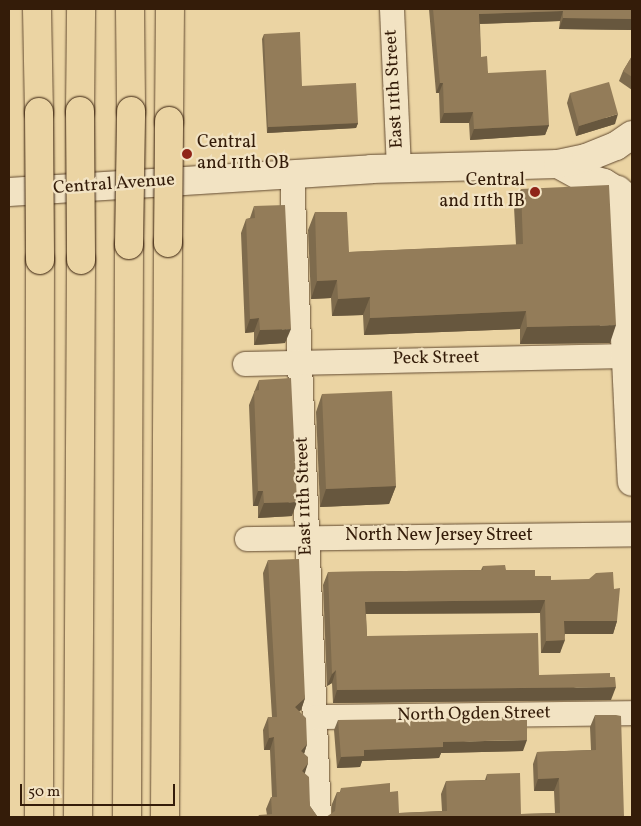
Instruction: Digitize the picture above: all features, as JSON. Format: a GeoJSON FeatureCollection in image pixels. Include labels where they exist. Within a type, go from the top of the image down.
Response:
{"type":"FeatureCollection","features":[{"type":"Feature","properties":{"kind":"highway"},"geometry":{"type":"LineString","coordinates":[[37,9],[40,260],[40,817]]}},
{"type":"Feature","properties":{"kind":"highway"},"geometry":{"type":"LineString","coordinates":[[79,806],[80,9]]}},
{"type":"Feature","properties":{"kind":"highway"},"geometry":{"type":"LineString","coordinates":[[127,817],[130,9]]}},
{"type":"Feature","properties":{"kind":"highway"},"geometry":{"type":"LineString","coordinates":[[165,817],[170,9]]}},
{"type":"Feature","properties":{"kind":"main road","name":"Central Avenue"},"geometry":{"type":"LineString","coordinates":[[9,192],[292,174],[558,164],[586,158],[616,146],[632,135]]}},
{"type":"Feature","properties":{"kind":"main road"},"geometry":{"type":"LineString","coordinates":[[558,164],[627,190],[627,356],[632,482]]}},
{"type":"Feature","properties":{"kind":"street","name":"East 11th Street"},"geometry":{"type":"LineString","coordinates":[[392,9],[399,169]]}},
{"type":"Feature","properties":{"kind":"street","name":"East 11th Street"},"geometry":{"type":"LineString","coordinates":[[292,174],[320,817]]}},
{"type":"Feature","properties":{"kind":"street","name":"Peck Street"},"geometry":{"type":"LineString","coordinates":[[245,364],[627,356]]}},
{"type":"Feature","properties":{"kind":"street","name":"North New Jersey Street"},"geometry":{"type":"LineString","coordinates":[[247,539],[632,534]]}},
{"type":"Feature","properties":{"kind":"street","name":"North Ogden Street"},"geometry":{"type":"LineString","coordinates":[[315,717],[632,713]]}},
{"type":"Feature","properties":{"kind":"building"},"geometry":{"type":"Polygon","coordinates":[[[433,9],[632,9],[632,19],[563,18],[563,11],[479,14],[481,57],[487,56],[488,73],[546,70],[549,125],[474,129],[473,112],[444,113],[443,83],[440,83],[433,9]]]}},
{"type":"Feature","properties":{"kind":"building"},"geometry":{"type":"Polygon","coordinates":[[[300,32],[302,86],[356,83],[358,123],[268,127],[264,34],[300,32]]]}},
{"type":"Feature","properties":{"kind":"building"},"geometry":{"type":"Polygon","coordinates":[[[632,56],[632,77],[623,71],[632,56]]]}},
{"type":"Feature","properties":{"kind":"building"},"geometry":{"type":"Polygon","coordinates":[[[609,82],[618,114],[579,126],[570,93],[609,82]]]}},
{"type":"Feature","properties":{"kind":"building"},"geometry":{"type":"Polygon","coordinates":[[[609,185],[616,325],[527,327],[526,311],[370,318],[370,297],[338,299],[337,280],[317,281],[315,212],[347,212],[349,252],[523,244],[521,189],[609,185]]]}},
{"type":"Feature","properties":{"kind":"building"},"geometry":{"type":"Polygon","coordinates":[[[285,205],[291,329],[260,330],[259,318],[250,319],[246,219],[255,218],[254,206],[285,205]]]}},
{"type":"Feature","properties":{"kind":"building"},"geometry":{"type":"Polygon","coordinates":[[[291,378],[297,502],[264,503],[263,491],[258,491],[254,391],[259,390],[259,380],[291,378]]]}},
{"type":"Feature","properties":{"kind":"building"},"geometry":{"type":"Polygon","coordinates":[[[392,391],[396,486],[326,489],[322,394],[392,391]]]}},
{"type":"Feature","properties":{"kind":"building"},"geometry":{"type":"Polygon","coordinates":[[[299,559],[305,698],[295,707],[306,718],[307,744],[301,751],[308,757],[308,763],[302,771],[309,777],[310,806],[317,816],[321,817],[259,817],[259,815],[272,814],[271,797],[277,797],[274,737],[269,738],[268,717],[277,717],[268,560],[299,559]]]}},
{"type":"Feature","properties":{"kind":"building"},"geometry":{"type":"Polygon","coordinates":[[[505,565],[506,570],[535,570],[535,576],[551,576],[551,580],[589,579],[596,573],[613,572],[614,589],[620,588],[617,621],[564,621],[565,640],[546,641],[545,600],[365,602],[367,636],[538,633],[539,675],[610,673],[610,677],[615,677],[616,687],[337,690],[336,670],[332,674],[328,572],[483,570],[483,566],[505,565]]]}},
{"type":"Feature","properties":{"kind":"building"},"geometry":{"type":"Polygon","coordinates":[[[595,715],[621,716],[624,817],[326,817],[335,811],[337,792],[341,792],[341,788],[390,783],[390,792],[398,791],[399,813],[447,811],[446,781],[487,780],[487,774],[520,773],[521,814],[560,813],[559,778],[538,779],[537,752],[596,750],[595,715]]]}},
{"type":"Feature","properties":{"kind":"building"},"geometry":{"type":"Polygon","coordinates":[[[527,717],[527,740],[443,742],[443,747],[364,750],[364,756],[341,757],[338,720],[527,717]]]}},
{"type":"Feature","properties":{"kind":"place","name":"Central and 11th OB"},"geometry":{"type":"Point","coordinates":[187,154]}},
{"type":"Feature","properties":{"kind":"place","name":"Central and 11th IB"},"geometry":{"type":"Point","coordinates":[535,192]}}]}
